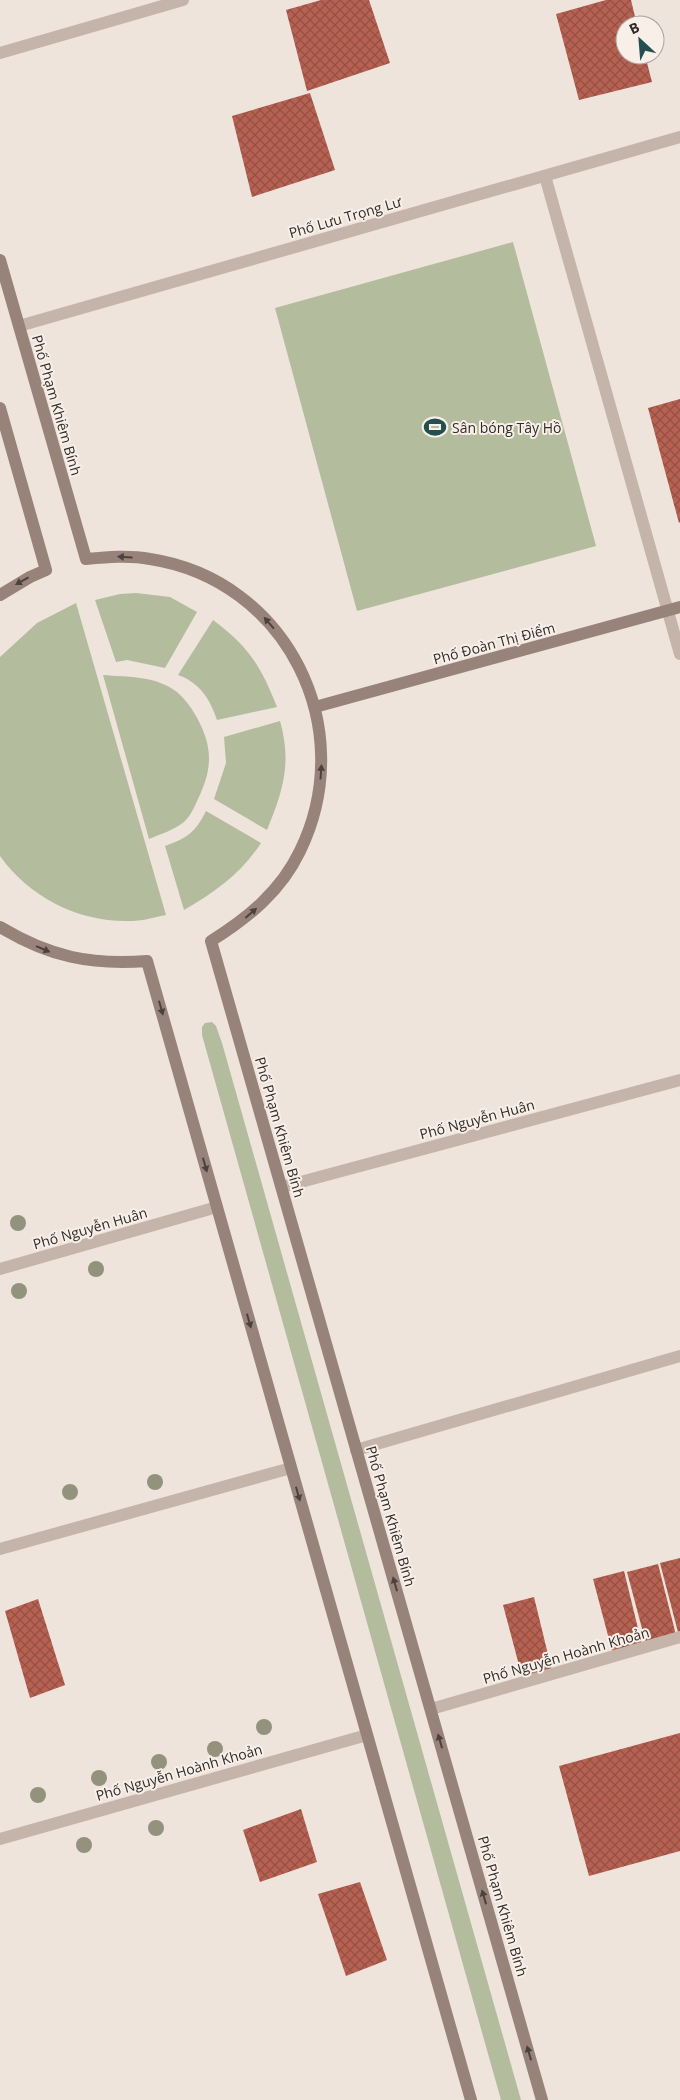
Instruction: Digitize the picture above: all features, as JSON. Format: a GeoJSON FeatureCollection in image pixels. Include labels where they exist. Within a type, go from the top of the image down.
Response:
{"type":"FeatureCollection","features":[{"type":"Feature","properties":{"kind":"street"},"geometry":{"type":"LineString","coordinates":[[0,53],[183,0]]}},
{"type":"Feature","properties":{"kind":"street","name":"Phố Lưu Trọng Lư"},"geometry":{"type":"LineString","coordinates":[[19,326],[680,137]]}},
{"type":"Feature","properties":{"kind":"street"},"geometry":{"type":"LineString","coordinates":[[545,176],[674,609],[680,654]]}},
{"type":"Feature","properties":{"kind":"street","name":"Phố Phạm Khiêm Bính"},"geometry":{"type":"LineString","coordinates":[[0,260],[86,559],[118,557],[150,559],[181,566],[211,578],[238,595],[263,616],[284,640],[300,668],[315,708],[320,728],[322,760],[320,792],[312,822],[300,852],[283,879],[262,903],[238,924],[211,941],[542,2100]]}},
{"type":"Feature","properties":{"kind":"street"},"geometry":{"type":"LineString","coordinates":[[0,408],[46,570],[0,595]]}},
{"type":"Feature","properties":{"kind":"street","name":"Phố Đoàn Thị Điểm"},"geometry":{"type":"LineString","coordinates":[[315,708],[674,609]]}},
{"type":"Feature","properties":{"kind":"street"},"geometry":{"type":"LineString","coordinates":[[0,927],[31,944],[53,953],[76,959],[116,964],[147,961],[471,2100]]}},
{"type":"Feature","properties":{"kind":"street","name":"Phố Nguyễn Huân"},"geometry":{"type":"LineString","coordinates":[[282,1187],[680,1080]]}},
{"type":"Feature","properties":{"kind":"street","name":"Phố Nguyễn Huân"},"geometry":{"type":"LineString","coordinates":[[0,1269],[217,1207]]}},
{"type":"Feature","properties":{"kind":"street"},"geometry":{"type":"LineString","coordinates":[[356,1450],[680,1356]]}},
{"type":"Feature","properties":{"kind":"street"},"geometry":{"type":"LineString","coordinates":[[0,1549],[291,1468]]}},
{"type":"Feature","properties":{"kind":"street","name":"Phố Nguyễn Hoành Khoản"},"geometry":{"type":"LineString","coordinates":[[431,1709],[680,1637]]}},
{"type":"Feature","properties":{"kind":"street","name":"Phố Nguyễn Hoành Khoản"},"geometry":{"type":"LineString","coordinates":[[0,1839],[367,1735]]}},
{"type":"Feature","properties":{"kind":"green space","name":"Sân bóng Tây Hồ"},"geometry":{"type":"Polygon","coordinates":[[[513,242],[596,546],[357,611],[275,308],[513,242]]]}},
{"type":"Feature","properties":{"kind":"green space"},"geometry":{"type":"Polygon","coordinates":[[[136,593],[170,597],[197,612],[165,668],[127,660],[116,662],[95,600],[120,594],[136,593]]]}},
{"type":"Feature","properties":{"kind":"green space"},"geometry":{"type":"Polygon","coordinates":[[[76,603],[166,915],[145,920],[113,921],[75,912],[41,896],[12,871],[0,856],[0,657],[37,623],[76,603]]]}},
{"type":"Feature","properties":{"kind":"green space"},"geometry":{"type":"Polygon","coordinates":[[[213,620],[236,639],[252,658],[265,680],[277,707],[217,720],[211,705],[198,687],[186,678],[178,675],[213,620]]]}},
{"type":"Feature","properties":{"kind":"green space"},"geometry":{"type":"Polygon","coordinates":[[[103,675],[142,678],[169,687],[177,692],[190,706],[206,737],[209,757],[208,767],[203,788],[192,811],[180,825],[149,839],[103,675]]]}},
{"type":"Feature","properties":{"kind":"green space"},"geometry":{"type":"Polygon","coordinates":[[[280,721],[285,750],[284,777],[267,830],[214,799],[226,763],[224,737],[280,721]]]}},
{"type":"Feature","properties":{"kind":"green space"},"geometry":{"type":"Polygon","coordinates":[[[206,811],[261,843],[245,864],[227,881],[184,910],[165,846],[190,834],[206,811]]]}},
{"type":"Feature","properties":{"kind":"green space"},"geometry":{"type":"Polygon","coordinates":[[[212,1022],[216,1026],[222,1043],[521,2100],[501,2100],[202,1035],[202,1027],[205,1023],[212,1022]]]}},
{"type":"Feature","properties":{"kind":"building"},"geometry":{"type":"Polygon","coordinates":[[[321,0],[369,0],[390,63],[307,91],[286,10],[321,0]]]}},
{"type":"Feature","properties":{"kind":"building"},"geometry":{"type":"Polygon","coordinates":[[[606,0],[631,0],[635,15],[615,15],[615,65],[648,65],[652,82],[579,100],[556,14],[606,0]]]}},
{"type":"Feature","properties":{"kind":"building"},"geometry":{"type":"Polygon","coordinates":[[[310,93],[335,170],[252,197],[232,116],[310,93]]]}},
{"type":"Feature","properties":{"kind":"building"},"geometry":{"type":"Polygon","coordinates":[[[680,399],[680,522],[679,523],[648,408],[680,399]]]}},
{"type":"Feature","properties":{"kind":"building"},"geometry":{"type":"Polygon","coordinates":[[[680,1558],[680,1635],[679,1636],[660,1563],[680,1558]]]}},
{"type":"Feature","properties":{"kind":"building"},"geometry":{"type":"Polygon","coordinates":[[[658,1564],[678,1643],[648,1651],[627,1572],[658,1564]]]}},
{"type":"Feature","properties":{"kind":"building"},"geometry":{"type":"Polygon","coordinates":[[[624,1571],[643,1649],[614,1658],[593,1579],[624,1571]]]}},
{"type":"Feature","properties":{"kind":"building"},"geometry":{"type":"Polygon","coordinates":[[[534,1597],[553,1675],[524,1684],[503,1605],[534,1597]]]}},
{"type":"Feature","properties":{"kind":"building"},"geometry":{"type":"Polygon","coordinates":[[[38,1599],[65,1685],[30,1698],[5,1611],[38,1599]]]}},
{"type":"Feature","properties":{"kind":"building"},"geometry":{"type":"Polygon","coordinates":[[[680,1733],[680,1851],[589,1876],[559,1766],[680,1733]]]}},
{"type":"Feature","properties":{"kind":"building"},"geometry":{"type":"Polygon","coordinates":[[[301,1809],[317,1862],[260,1882],[243,1830],[301,1809]]]}},
{"type":"Feature","properties":{"kind":"building"},"geometry":{"type":"Polygon","coordinates":[[[360,1882],[387,1960],[346,1976],[318,1894],[360,1882]]]}},
{"type":"Feature","properties":{"kind":"place","name":"Sân bóng Tây Hồ"},"geometry":{"type":"Point","coordinates":[435,427]}}]}
